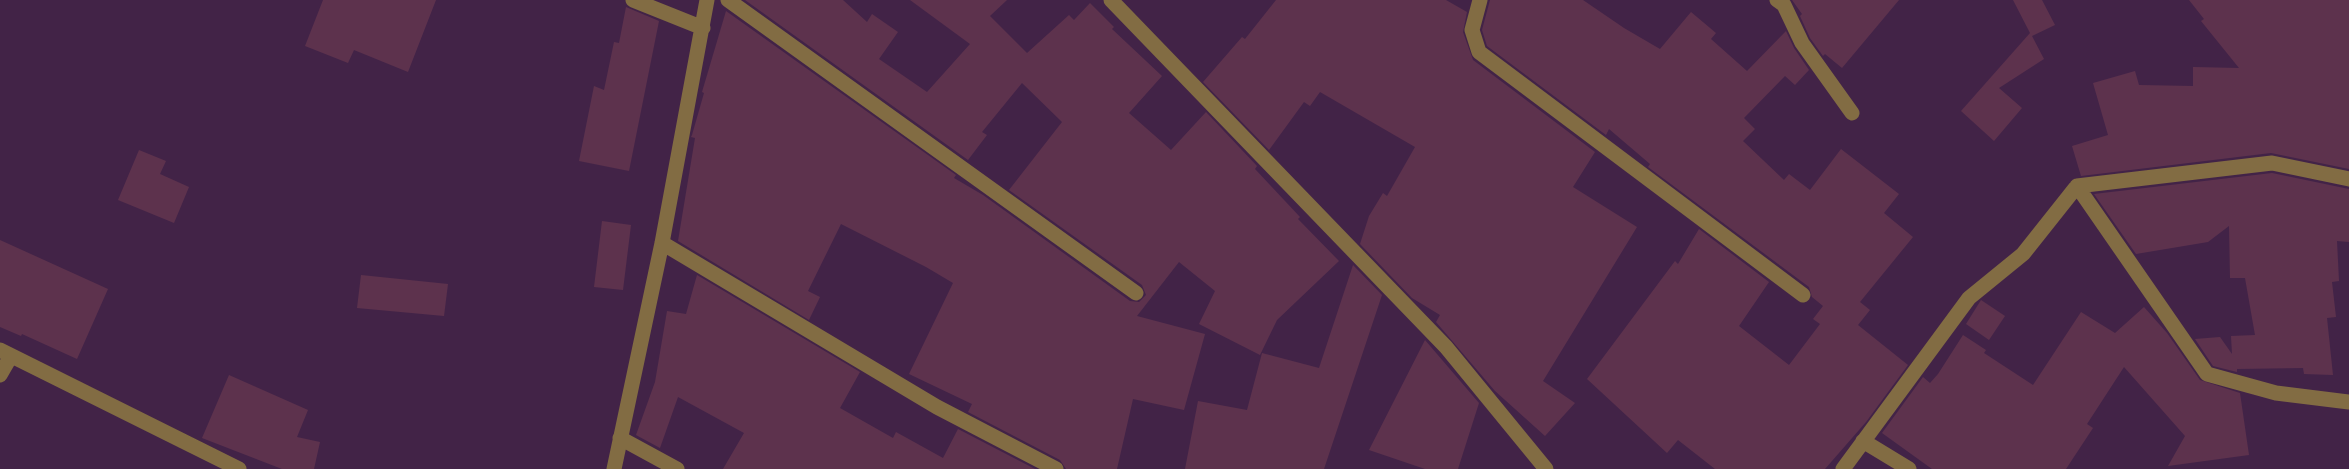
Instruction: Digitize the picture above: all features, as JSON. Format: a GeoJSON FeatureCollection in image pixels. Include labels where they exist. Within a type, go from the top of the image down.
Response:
{"type":"FeatureCollection","features":[{"type":"Feature","properties":{"kind":"street"},"geometry":{"type":"LineString","coordinates":[[633,0],[703,28]]}},
{"type":"Feature","properties":{"kind":"street"},"geometry":{"type":"LineString","coordinates":[[614,469],[662,243],[707,0]]}},
{"type":"Feature","properties":{"kind":"street"},"geometry":{"type":"LineString","coordinates":[[728,0],[1136,293]]}},
{"type":"Feature","properties":{"kind":"street"},"geometry":{"type":"LineString","coordinates":[[1111,0],[1446,347],[1546,469]]}},
{"type":"Feature","properties":{"kind":"street"},"geometry":{"type":"LineString","coordinates":[[1480,0],[1472,30],[1479,52],[1803,296]]}},
{"type":"Feature","properties":{"kind":"street"},"geometry":{"type":"LineString","coordinates":[[1777,0],[1784,6],[1802,43],[1852,113]]}},
{"type":"Feature","properties":{"kind":"street"},"geometry":{"type":"LineString","coordinates":[[1842,469],[1968,298],[2023,254],[2077,186],[2272,163],[2349,179]]}},
{"type":"Feature","properties":{"kind":"street"},"geometry":{"type":"LineString","coordinates":[[2077,186],[2207,374],[2276,393],[2349,402]]}},
{"type":"Feature","properties":{"kind":"street"},"geometry":{"type":"LineString","coordinates":[[662,243],[937,407],[1056,469]]}},
{"type":"Feature","properties":{"kind":"street"},"geometry":{"type":"LineString","coordinates":[[0,375],[6,353],[238,469]]}},
{"type":"Feature","properties":{"kind":"street"},"geometry":{"type":"LineString","coordinates":[[620,438],[677,469]]}},
{"type":"Feature","properties":{"kind":"street"},"geometry":{"type":"LineString","coordinates":[[1863,441],[1909,469]]}},
{"type":"Feature","properties":{"kind":"building"},"geometry":{"type":"Polygon","coordinates":[[[323,0],[436,0],[408,72],[354,50],[348,63],[305,46],[323,0]]]}},
{"type":"Feature","properties":{"kind":"building"},"geometry":{"type":"Polygon","coordinates":[[[745,0],[843,0],[867,22],[872,14],[898,32],[879,59],[927,92],[970,44],[910,0],[1007,0],[990,16],[1027,53],[1069,15],[1074,20],[1090,3],[1114,27],[1112,29],[1162,76],[1129,113],[1171,150],[1206,112],[1257,166],[1255,169],[1300,217],[1298,219],[1339,261],[1277,320],[1260,355],[1199,324],[1215,291],[1179,262],[1137,316],[1205,334],[1184,410],[1133,399],[1117,469],[1066,469],[1060,460],[968,412],[972,404],[909,374],[953,283],[926,267],[841,224],[808,291],[820,297],[809,320],[678,241],[695,138],[691,137],[726,11],[956,175],[954,178],[983,195],[1130,301],[1139,302],[1146,295],[1142,285],[1009,190],[1062,122],[1022,83],[982,132],[987,135],[968,160],[745,0]]]}},
{"type":"Feature","properties":{"kind":"building"},"geometry":{"type":"Polygon","coordinates":[[[1276,0],[1446,0],[1467,12],[1463,32],[1473,60],[1595,152],[1573,187],[1637,227],[1543,381],[1575,403],[1545,436],[1495,391],[1436,322],[1440,315],[1412,298],[1360,244],[1369,216],[1383,193],[1387,196],[1415,147],[1320,92],[1310,106],[1304,102],[1269,150],[1203,82],[1242,37],[1245,39],[1276,0]]]}},
{"type":"Feature","properties":{"kind":"building"},"geometry":{"type":"Polygon","coordinates":[[[1490,0],[1583,0],[1660,49],[1691,12],[1716,33],[1711,39],[1747,71],[1786,31],[1809,70],[1795,85],[1785,76],[1744,118],[1755,129],[1743,141],[1784,180],[1789,174],[1810,190],[1841,149],[1899,194],[1884,213],[1913,237],[1860,302],[1870,310],[1858,325],[1908,365],[1866,422],[1825,469],[1715,469],[1678,440],[1667,453],[1587,379],[1675,261],[1678,264],[1699,229],[1769,282],[1739,326],[1789,365],[1820,324],[1813,319],[1823,306],[1812,297],[1809,287],[1648,167],[1650,164],[1609,129],[1606,135],[1487,46],[1482,30],[1490,0]]]}},
{"type":"Feature","properties":{"kind":"building"},"geometry":{"type":"Polygon","coordinates":[[[1792,0],[1899,0],[1842,68],[1825,54],[1823,56],[1810,38],[1800,16],[1802,14],[1792,0]]]}},
{"type":"Feature","properties":{"kind":"building"},"geometry":{"type":"Polygon","coordinates":[[[2013,0],[2042,0],[2055,25],[2032,36],[2044,59],[1999,88],[2022,108],[1994,141],[1961,111],[2030,33],[2013,0]]]}},
{"type":"Feature","properties":{"kind":"building"},"geometry":{"type":"Polygon","coordinates":[[[2189,0],[2349,0],[2349,169],[2271,153],[2081,176],[2072,146],[2108,135],[2093,83],[2135,71],[2139,85],[2193,86],[2193,67],[2239,68],[2201,21],[2204,19],[2189,0]]]}},
{"type":"Feature","properties":{"kind":"building"},"geometry":{"type":"Polygon","coordinates":[[[626,7],[659,21],[629,171],[579,161],[594,86],[604,90],[614,42],[619,43],[626,7]]]}},
{"type":"Feature","properties":{"kind":"building"},"geometry":{"type":"Polygon","coordinates":[[[139,150],[166,161],[160,174],[189,187],[174,223],[118,200],[139,150]]]}},
{"type":"Feature","properties":{"kind":"building"},"geometry":{"type":"Polygon","coordinates":[[[2272,173],[2349,189],[2349,242],[2337,241],[2339,281],[2332,282],[2336,317],[2327,318],[2333,375],[2304,374],[2303,368],[2237,369],[2237,372],[2213,366],[2195,339],[2220,337],[2232,354],[2231,336],[2255,335],[2245,278],[2230,278],[2229,226],[2208,242],[2136,254],[2094,194],[2272,173]]]}},
{"type":"Feature","properties":{"kind":"building"},"geometry":{"type":"Polygon","coordinates":[[[602,221],[631,225],[623,290],[594,287],[602,221]]]}},
{"type":"Feature","properties":{"kind":"building"},"geometry":{"type":"Polygon","coordinates":[[[0,240],[108,289],[77,359],[22,334],[21,336],[0,327],[0,240]]]}},
{"type":"Feature","properties":{"kind":"building"},"geometry":{"type":"Polygon","coordinates":[[[1353,265],[1382,295],[1324,469],[1185,469],[1198,401],[1247,410],[1262,353],[1319,368],[1353,265]]]}},
{"type":"Feature","properties":{"kind":"building"},"geometry":{"type":"Polygon","coordinates":[[[361,275],[448,284],[444,316],[357,308],[361,275]]]}},
{"type":"Feature","properties":{"kind":"building"},"geometry":{"type":"Polygon","coordinates":[[[697,275],[860,372],[840,408],[893,438],[896,432],[943,458],[958,429],[1035,469],[723,469],[744,433],[678,397],[660,448],[636,435],[655,382],[667,311],[686,314],[697,275]]]}},
{"type":"Feature","properties":{"kind":"building"},"geometry":{"type":"Polygon","coordinates":[[[1981,300],[2005,316],[1989,340],[1966,324],[1981,300]]]}},
{"type":"Feature","properties":{"kind":"building"},"geometry":{"type":"Polygon","coordinates":[[[2144,307],[2167,333],[2200,380],[2240,393],[2249,455],[2168,466],[2185,436],[2124,367],[2087,424],[2093,428],[2066,469],[1932,469],[1882,433],[1923,377],[1930,383],[1938,374],[1963,335],[1986,350],[1984,353],[2033,385],[2081,312],[2115,333],[2144,307]]]}},
{"type":"Feature","properties":{"kind":"building"},"geometry":{"type":"Polygon","coordinates":[[[1425,340],[1479,403],[1458,469],[1425,469],[1369,450],[1425,340]]]}},
{"type":"Feature","properties":{"kind":"building"},"geometry":{"type":"Polygon","coordinates":[[[229,375],[308,410],[297,437],[320,442],[314,469],[282,469],[202,438],[229,375]]]}}]}
